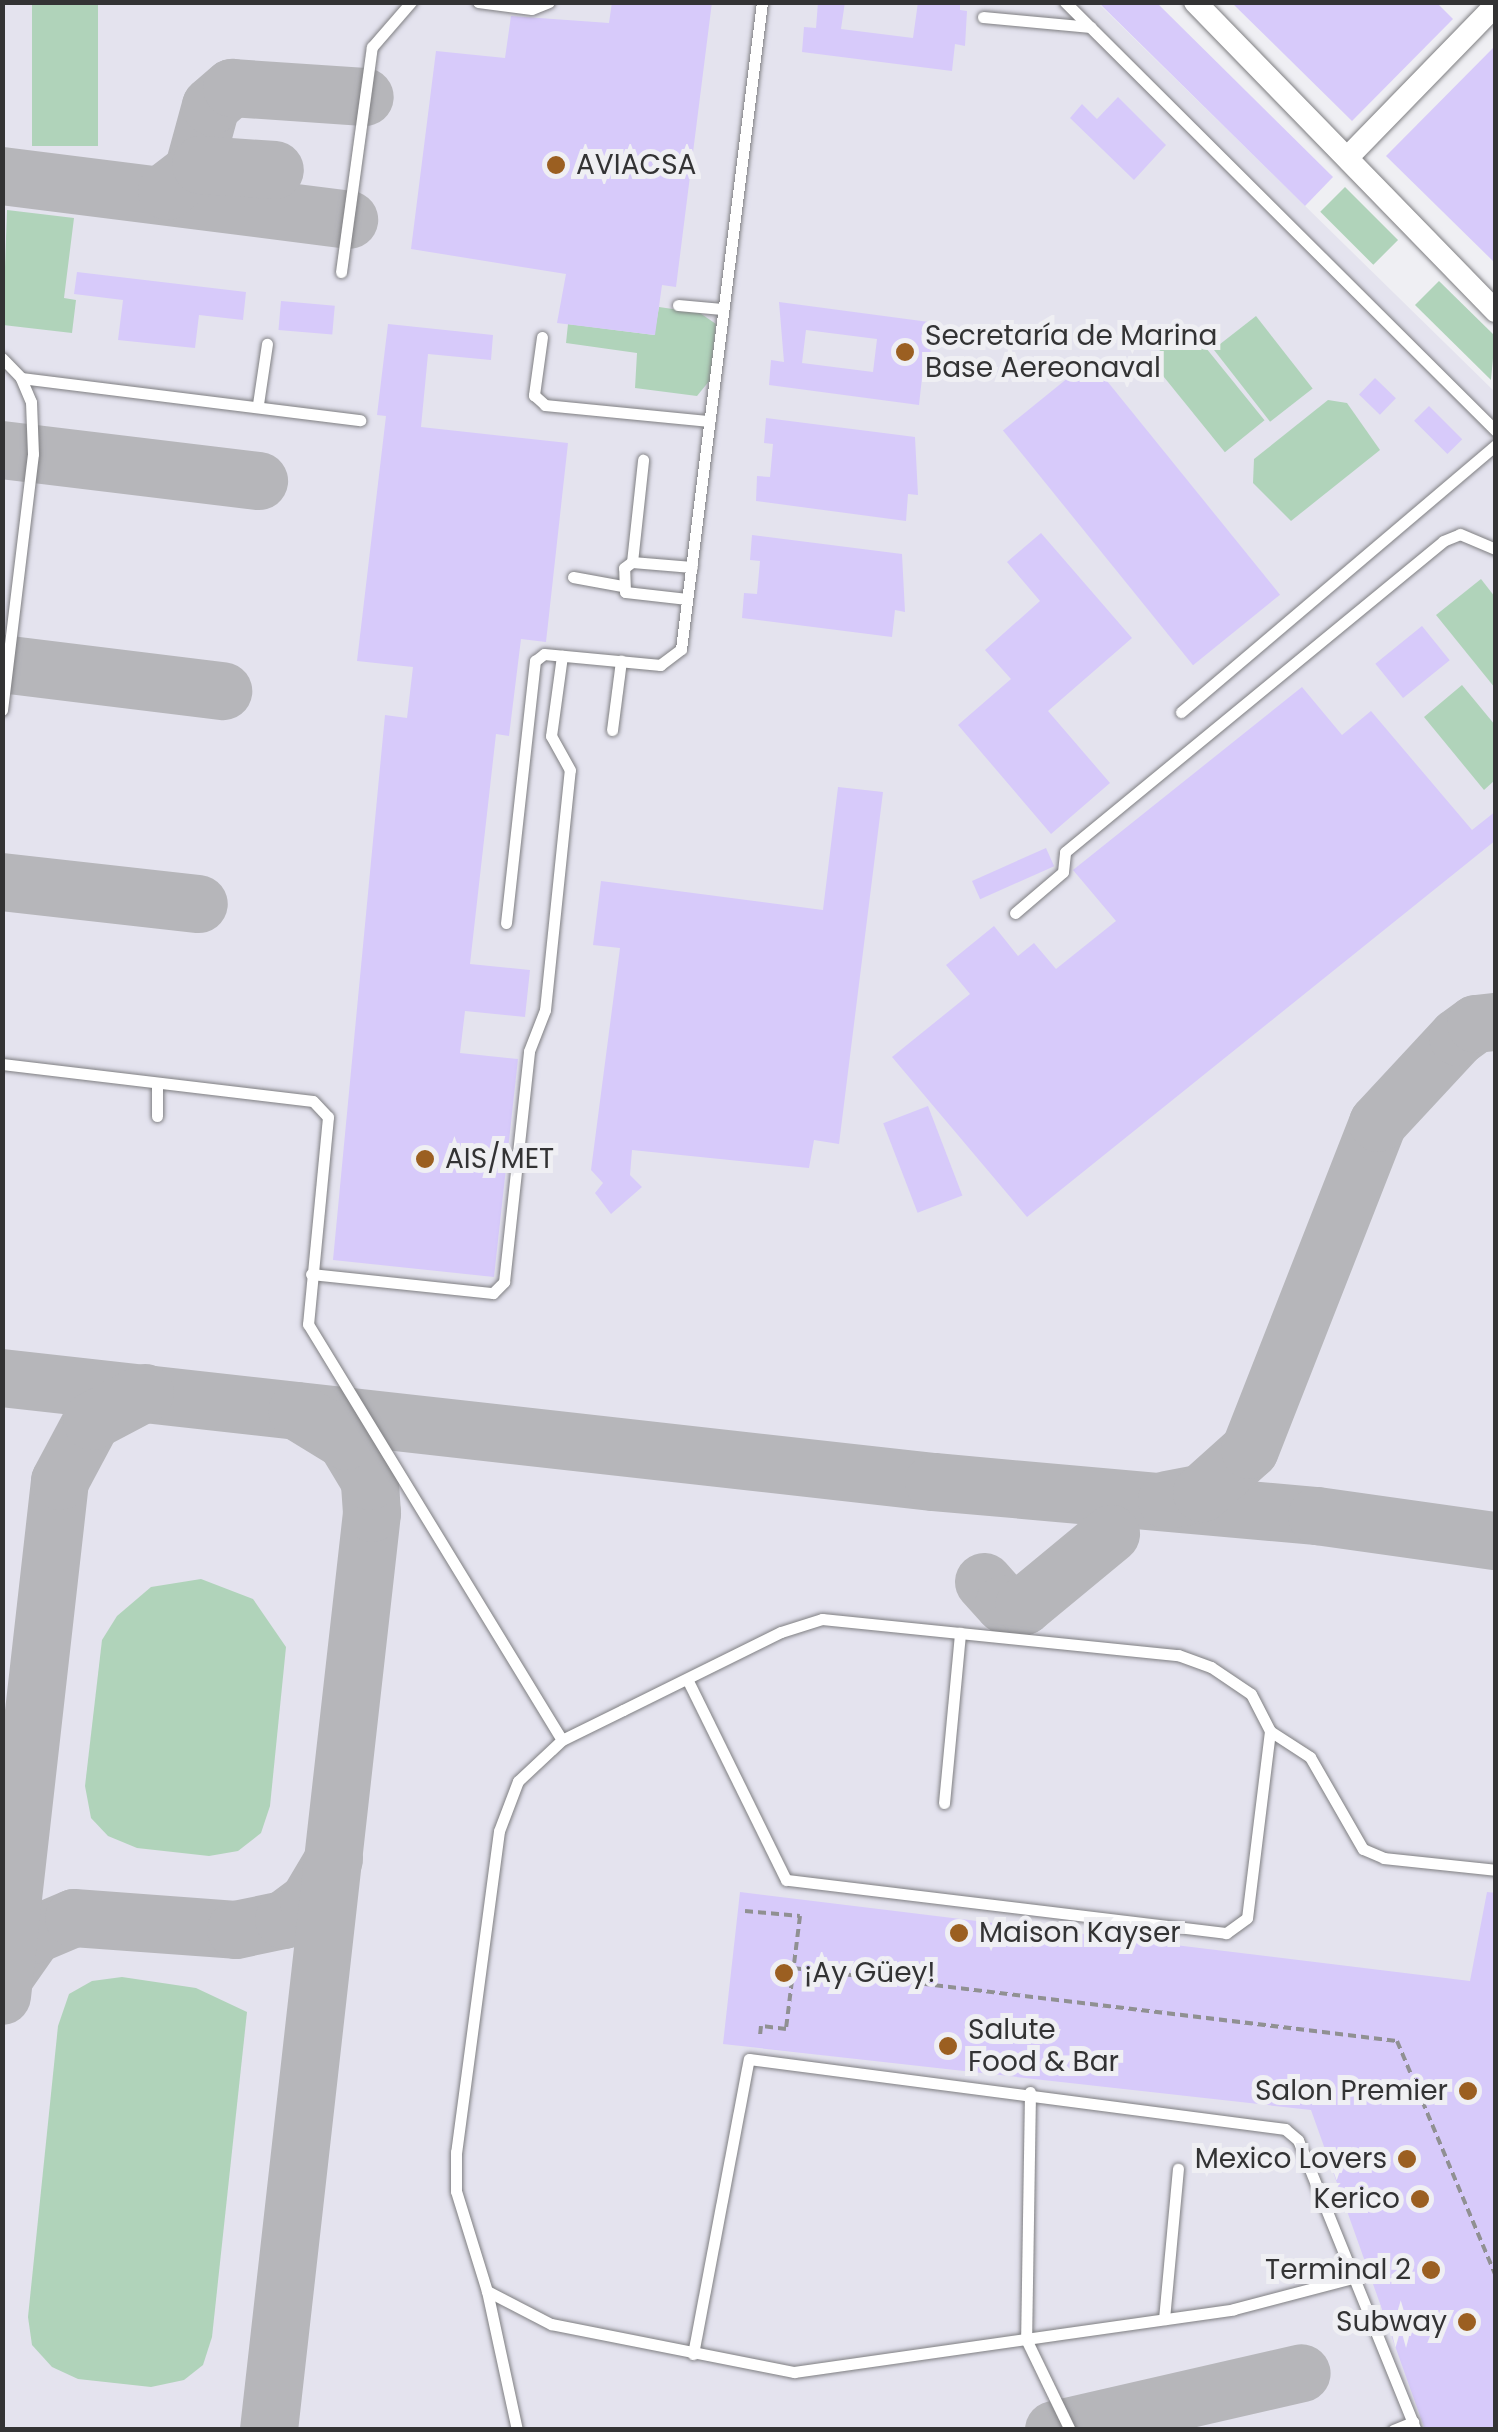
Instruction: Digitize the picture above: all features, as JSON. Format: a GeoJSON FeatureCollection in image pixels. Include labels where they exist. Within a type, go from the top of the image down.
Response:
{"type":"FeatureCollection","features":[{"type":"Feature","properties":{"kind":"street"},"geometry":{"type":"LineString","coordinates":[[1195,2],[1496,311]]}},
{"type":"Feature","properties":{"kind":"street"},"geometry":{"type":"LineString","coordinates":[[1348,157],[1486,13]]}},
{"type":"Feature","properties":{"kind":"lane"},"geometry":{"type":"LineString","coordinates":[[341,272],[372,47],[412,2]]}},
{"type":"Feature","properties":{"kind":"lane"},"geometry":{"type":"LineString","coordinates":[[478,2],[532,9],[550,2]]}},
{"type":"Feature","properties":{"kind":"lane"},"geometry":{"type":"LineString","coordinates":[[506,923],[535,661],[562,656],[672,660],[681,649],[762,2]]}},
{"type":"Feature","properties":{"kind":"lane"},"geometry":{"type":"LineString","coordinates":[[1065,2],[1496,431]]}},
{"type":"Feature","properties":{"kind":"lane"},"geometry":{"type":"LineString","coordinates":[[983,17],[1090,27]]}},
{"type":"Feature","properties":{"kind":"lane"},"geometry":{"type":"LineString","coordinates":[[678,305],[722,310]]}},
{"type":"Feature","properties":{"kind":"lane"},"geometry":{"type":"LineString","coordinates":[[542,338],[534,395],[545,405],[709,421]]}},
{"type":"Feature","properties":{"kind":"lane"},"geometry":{"type":"LineString","coordinates":[[258,404],[266,344]]}},
{"type":"Feature","properties":{"kind":"lane"},"geometry":{"type":"LineString","coordinates":[[2,358],[21,378],[31,402],[32,454],[2,710]]}},
{"type":"Feature","properties":{"kind":"lane"},"geometry":{"type":"LineString","coordinates":[[21,378],[258,404],[360,420]]}},
{"type":"Feature","properties":{"kind":"lane"},"geometry":{"type":"LineString","coordinates":[[1181,712],[1496,445]]}},
{"type":"Feature","properties":{"kind":"lane"},"geometry":{"type":"LineString","coordinates":[[622,586],[632,562],[643,460]]}},
{"type":"Feature","properties":{"kind":"lane"},"geometry":{"type":"LineString","coordinates":[[1015,912],[1063,872],[1064,852],[1443,541],[1460,534],[1496,549]]}},
{"type":"Feature","properties":{"kind":"lane"},"geometry":{"type":"LineString","coordinates":[[632,562],[692,568]]}},
{"type":"Feature","properties":{"kind":"lane"},"geometry":{"type":"LineString","coordinates":[[573,577],[622,586],[631,595],[688,599]]}},
{"type":"Feature","properties":{"kind":"lane"},"geometry":{"type":"LineString","coordinates":[[312,1274],[493,1292],[504,1282],[529,1051],[545,1010],[570,770],[551,736],[562,656]]}},
{"type":"Feature","properties":{"kind":"lane"},"geometry":{"type":"LineString","coordinates":[[612,730],[621,661]]}},
{"type":"Feature","properties":{"kind":"lane"},"geometry":{"type":"LineString","coordinates":[[2,1064],[313,1101],[323,1108],[328,1117],[308,1324],[314,1340],[562,1740]]}},
{"type":"Feature","properties":{"kind":"lane"},"geometry":{"type":"LineString","coordinates":[[157,1083],[157,1116]]}},
{"type":"Feature","properties":{"kind":"lane"},"geometry":{"type":"LineString","coordinates":[[517,2430],[487,2291],[463,2222],[456,2152],[489,1878],[518,1782],[562,1740],[687,1679],[822,1620],[1178,1655],[1211,1667],[1251,1694],[1270,1731],[1310,1757],[1363,1849],[1384,1858],[1496,1870]]}},
{"type":"Feature","properties":{"kind":"lane"},"geometry":{"type":"LineString","coordinates":[[944,1803],[960,1633]]}},
{"type":"Feature","properties":{"kind":"lane"},"geometry":{"type":"LineString","coordinates":[[687,1679],[786,1880],[1226,1933],[1247,1918],[1270,1731]]}},
{"type":"Feature","properties":{"kind":"lane"},"geometry":{"type":"LineString","coordinates":[[694,2354],[749,2059],[1030,2092],[1286,2129],[1298,2140],[1414,2426],[1394,2430]]}},
{"type":"Feature","properties":{"kind":"lane"},"geometry":{"type":"LineString","coordinates":[[1030,2092],[1026,2340],[1070,2430]]}},
{"type":"Feature","properties":{"kind":"lane"},"geometry":{"type":"LineString","coordinates":[[1164,2319],[1178,2169]]}},
{"type":"Feature","properties":{"kind":"lane"},"geometry":{"type":"LineString","coordinates":[[487,2291],[551,2324],[794,2372],[1164,2319],[1356,2278]]}},
{"type":"Feature","properties":{"kind":"path"},"geometry":{"type":"LineString","coordinates":[[745,1911],[800,1916],[786,2029],[761,2026],[760,2036]]}},
{"type":"Feature","properties":{"kind":"path"},"geometry":{"type":"LineString","coordinates":[[793,1968],[1397,2040],[1496,2276]]}},
{"type":"Feature","properties":{"kind":"shaded area"},"geometry":{"type":"Polygon","coordinates":[[[3,3],[1098,3],[1495,392],[1495,2429],[3,2429],[3,3]]]}},
{"type":"Feature","properties":{"kind":"green space"},"geometry":{"type":"Polygon","coordinates":[[[32,3],[98,3],[98,146],[32,146],[32,3]]]}},
{"type":"Feature","properties":{"kind":"green space"},"geometry":{"type":"Polygon","coordinates":[[[1345,187],[1398,240],[1373,265],[1320,212],[1345,187]]]}},
{"type":"Feature","properties":{"kind":"green space"},"geometry":{"type":"Polygon","coordinates":[[[7,210],[74,218],[64,298],[76,300],[72,333],[3,325],[7,210]]]}},
{"type":"Feature","properties":{"kind":"green space"},"geometry":{"type":"Polygon","coordinates":[[[1439,281],[1495,336],[1491,380],[1415,305],[1439,281]]]}},
{"type":"Feature","properties":{"kind":"green space"},"geometry":{"type":"Polygon","coordinates":[[[659,307],[700,313],[716,324],[710,380],[697,396],[635,388],[637,353],[566,343],[568,324],[654,335],[659,307]]]}},
{"type":"Feature","properties":{"kind":"green space"},"geometry":{"type":"Polygon","coordinates":[[[1256,316],[1313,388],[1270,422],[1213,349],[1256,316]]]}},
{"type":"Feature","properties":{"kind":"green space"},"geometry":{"type":"Polygon","coordinates":[[[1189,327],[1265,420],[1225,452],[1149,359],[1189,327]]]}},
{"type":"Feature","properties":{"kind":"green space"},"geometry":{"type":"Polygon","coordinates":[[[1328,400],[1347,403],[1380,450],[1291,521],[1253,483],[1254,459],[1328,400]]]}},
{"type":"Feature","properties":{"kind":"green space"},"geometry":{"type":"Polygon","coordinates":[[[1481,579],[1495,597],[1495,688],[1436,615],[1481,579]]]}},
{"type":"Feature","properties":{"kind":"green space"},"geometry":{"type":"Polygon","coordinates":[[[1462,685],[1495,725],[1495,780],[1484,790],[1424,717],[1462,685]]]}},
{"type":"Feature","properties":{"kind":"green space"},"geometry":{"type":"Polygon","coordinates":[[[201,1579],[253,1599],[286,1647],[270,1806],[261,1833],[238,1851],[209,1856],[137,1848],[108,1836],[91,1818],[85,1786],[102,1640],[117,1616],[151,1587],[201,1579]]]}},
{"type":"Feature","properties":{"kind":"green space"},"geometry":{"type":"Polygon","coordinates":[[[122,1977],[196,1988],[247,2012],[212,2337],[203,2365],[184,2380],[151,2387],[78,2379],[52,2367],[32,2345],[28,2317],[58,2026],[69,1994],[92,1981],[122,1977]]]}},
{"type":"Feature","properties":{"kind":"building","name":"AVIACSA"},"geometry":{"type":"Polygon","coordinates":[[[612,2],[712,2],[676,287],[662,285],[655,335],[557,323],[566,274],[411,249],[436,51],[505,58],[511,16],[609,23],[612,2]]]}},
{"type":"Feature","properties":{"kind":"building"},"geometry":{"type":"Polygon","coordinates":[[[818,2],[845,2],[841,29],[913,38],[918,2],[960,2],[960,10],[967,11],[965,46],[955,44],[952,71],[802,52],[804,27],[816,28],[818,2]]]}},
{"type":"Feature","properties":{"kind":"building"},"geometry":{"type":"Polygon","coordinates":[[[1098,2],[1156,2],[1333,177],[1305,206],[1098,2]]]}},
{"type":"Feature","properties":{"kind":"building"},"geometry":{"type":"Polygon","coordinates":[[[1231,2],[1436,2],[1453,19],[1352,121],[1231,2]]]}},
{"type":"Feature","properties":{"kind":"building"},"geometry":{"type":"Polygon","coordinates":[[[1496,45],[1496,264],[1386,156],[1496,45]]]}},
{"type":"Feature","properties":{"kind":"building"},"geometry":{"type":"Polygon","coordinates":[[[1118,97],[1166,145],[1134,180],[1070,118],[1082,104],[1097,119],[1118,97]]]}},
{"type":"Feature","properties":{"kind":"building"},"geometry":{"type":"Polygon","coordinates":[[[77,272],[246,292],[243,320],[199,315],[195,348],[118,340],[123,300],[74,294],[77,272]]]}},
{"type":"Feature","properties":{"kind":"building"},"geometry":{"type":"Polygon","coordinates":[[[281,301],[335,306],[332,335],[278,330],[281,301]]]}},
{"type":"Feature","properties":{"kind":"building","name":"Secretaría de Marina Base Aereonaval"},"geometry":{"type":"Polygon","coordinates":[[[779,302],[929,322],[932,379],[922,378],[919,405],[769,385],[771,360],[784,362],[779,302]],[[806,330],[802,363],[873,372],[877,339],[806,330]]]}},
{"type":"Feature","properties":{"kind":"building"},"geometry":{"type":"Polygon","coordinates":[[[388,324],[493,335],[491,360],[428,354],[421,427],[568,443],[546,642],[521,639],[509,736],[496,734],[470,964],[530,970],[525,1017],[465,1011],[460,1053],[518,1059],[494,1277],[333,1260],[385,715],[407,718],[413,667],[357,661],[386,416],[377,415],[388,324]]]}},
{"type":"Feature","properties":{"kind":"building"},"geometry":{"type":"Polygon","coordinates":[[[1090,360],[1280,595],[1193,665],[1003,430],[1090,360]]]}},
{"type":"Feature","properties":{"kind":"building"},"geometry":{"type":"Polygon","coordinates":[[[1375,378],[1396,398],[1380,415],[1359,395],[1375,378]]]}},
{"type":"Feature","properties":{"kind":"building"},"geometry":{"type":"Polygon","coordinates":[[[1429,406],[1462,439],[1447,454],[1414,421],[1429,406]]]}},
{"type":"Feature","properties":{"kind":"building"},"geometry":{"type":"Polygon","coordinates":[[[766,418],[915,437],[918,495],[908,494],[906,521],[756,501],[757,476],[770,477],[773,444],[764,443],[766,418]]]}},
{"type":"Feature","properties":{"kind":"building"},"geometry":{"type":"Polygon","coordinates":[[[1041,533],[1132,638],[1048,711],[1110,783],[1051,834],[958,725],[1011,679],[985,650],[1040,601],[1007,562],[1041,533]]]}},
{"type":"Feature","properties":{"kind":"building"},"geometry":{"type":"Polygon","coordinates":[[[752,535],[902,554],[905,612],[895,610],[892,637],[742,618],[744,593],[757,594],[760,561],[750,560],[752,535]]]}},
{"type":"Feature","properties":{"kind":"building"},"geometry":{"type":"Polygon","coordinates":[[[1422,626],[1450,660],[1403,698],[1375,664],[1422,626]]]}},
{"type":"Feature","properties":{"kind":"building"},"geometry":{"type":"Polygon","coordinates":[[[1302,687],[1342,735],[1371,711],[1472,830],[1496,811],[1496,840],[1027,1217],[892,1057],[970,994],[946,965],[994,926],[1018,956],[1034,943],[1056,969],[1116,921],[1073,870],[1302,687]]]}},
{"type":"Feature","properties":{"kind":"building"},"geometry":{"type":"Polygon","coordinates":[[[838,787],[883,792],[839,1144],[814,1140],[809,1168],[632,1150],[630,1175],[642,1187],[611,1214],[595,1193],[603,1183],[591,1170],[620,948],[593,945],[601,881],[823,910],[838,787]]]}},
{"type":"Feature","properties":{"kind":"building"},"geometry":{"type":"Polygon","coordinates":[[[1046,848],[1054,866],[980,899],[972,881],[1046,848]]]}},
{"type":"Feature","properties":{"kind":"building"},"geometry":{"type":"Polygon","coordinates":[[[928,1106],[962,1196],[918,1213],[883,1123],[928,1106]]]}},
{"type":"Feature","properties":{"kind":"building","name":"Terminal 2"},"geometry":{"type":"Polygon","coordinates":[[[740,1892],[1470,1981],[1487,1892],[1496,1893],[1496,2430],[1425,2430],[1311,2110],[723,2044],[740,1892]]]}},
{"type":"Feature","properties":{"kind":"taxiway"},"geometry":{"type":"LineString","coordinates":[[194,168],[211,106],[232,88],[365,97]]}},
{"type":"Feature","properties":{"kind":"taxiway"},"geometry":{"type":"LineString","coordinates":[[167,191],[201,165],[275,170]]}},
{"type":"Feature","properties":{"kind":"taxiway"},"geometry":{"type":"LineString","coordinates":[[2,176],[349,220]]}},
{"type":"Feature","properties":{"kind":"taxiway"},"geometry":{"type":"LineString","coordinates":[[2,450],[259,481]]}},
{"type":"Feature","properties":{"kind":"taxiway"},"geometry":{"type":"LineString","coordinates":[[2,664],[223,691]]}},
{"type":"Feature","properties":{"kind":"taxiway"},"geometry":{"type":"LineString","coordinates":[[2,882],[199,904]]}},
{"type":"Feature","properties":{"kind":"taxiway"},"geometry":{"type":"LineString","coordinates":[[1167,1500],[1202,1493],[1250,1450],[1378,1123],[1458,1037],[1476,1024],[1496,1022]]}},
{"type":"Feature","properties":{"kind":"taxiway"},"geometry":{"type":"LineString","coordinates":[[2,1378],[934,1482],[1317,1516],[1496,1541]]}},
{"type":"Feature","properties":{"kind":"taxiway"},"geometry":{"type":"LineString","coordinates":[[2,1996],[60,1481],[92,1421],[145,1393]]}},
{"type":"Feature","properties":{"kind":"taxiway"},"geometry":{"type":"LineString","coordinates":[[269,2430],[372,1513],[370,1481],[346,1441],[297,1411]]}},
{"type":"Feature","properties":{"kind":"taxiway"},"geometry":{"type":"LineString","coordinates":[[984,1582],[1004,1604],[1024,1606],[1111,1534]]}},
{"type":"Feature","properties":{"kind":"taxiway"},"geometry":{"type":"LineString","coordinates":[[4,1978],[34,1935],[74,1918],[236,1930],[284,1920],[309,1901],[334,1859]]}},
{"type":"Feature","properties":{"kind":"taxiway"},"geometry":{"type":"LineString","coordinates":[[1054,2430],[1302,2373]]}},
{"type":"Feature","properties":{"kind":"place","name":"AVIACSA"},"geometry":{"type":"Point","coordinates":[556,165]}},
{"type":"Feature","properties":{"kind":"place","name":"Secretaría de Marina Base Aereonaval"},"geometry":{"type":"Point","coordinates":[905,352]}},
{"type":"Feature","properties":{"kind":"place","name":"AIS/MET"},"geometry":{"type":"Point","coordinates":[425,1159]}},
{"type":"Feature","properties":{"kind":"place","name":"Maison Kayser"},"geometry":{"type":"Point","coordinates":[959,1933]}},
{"type":"Feature","properties":{"kind":"place","name":"¡Ay Güey!"},"geometry":{"type":"Point","coordinates":[784,1973]}},
{"type":"Feature","properties":{"kind":"place","name":"Salute Food & Bar"},"geometry":{"type":"Point","coordinates":[948,2046]}},
{"type":"Feature","properties":{"kind":"place","name":"Salon Premier"},"geometry":{"type":"Point","coordinates":[1468,2091]}},
{"type":"Feature","properties":{"kind":"place","name":"Mexico Lovers"},"geometry":{"type":"Point","coordinates":[1407,2159]}},
{"type":"Feature","properties":{"kind":"place","name":"Kerico"},"geometry":{"type":"Point","coordinates":[1420,2199]}},
{"type":"Feature","properties":{"kind":"place","name":"Terminal 2"},"geometry":{"type":"Point","coordinates":[1431,2270]}},
{"type":"Feature","properties":{"kind":"place","name":"Subway"},"geometry":{"type":"Point","coordinates":[1467,2322]}}]}
